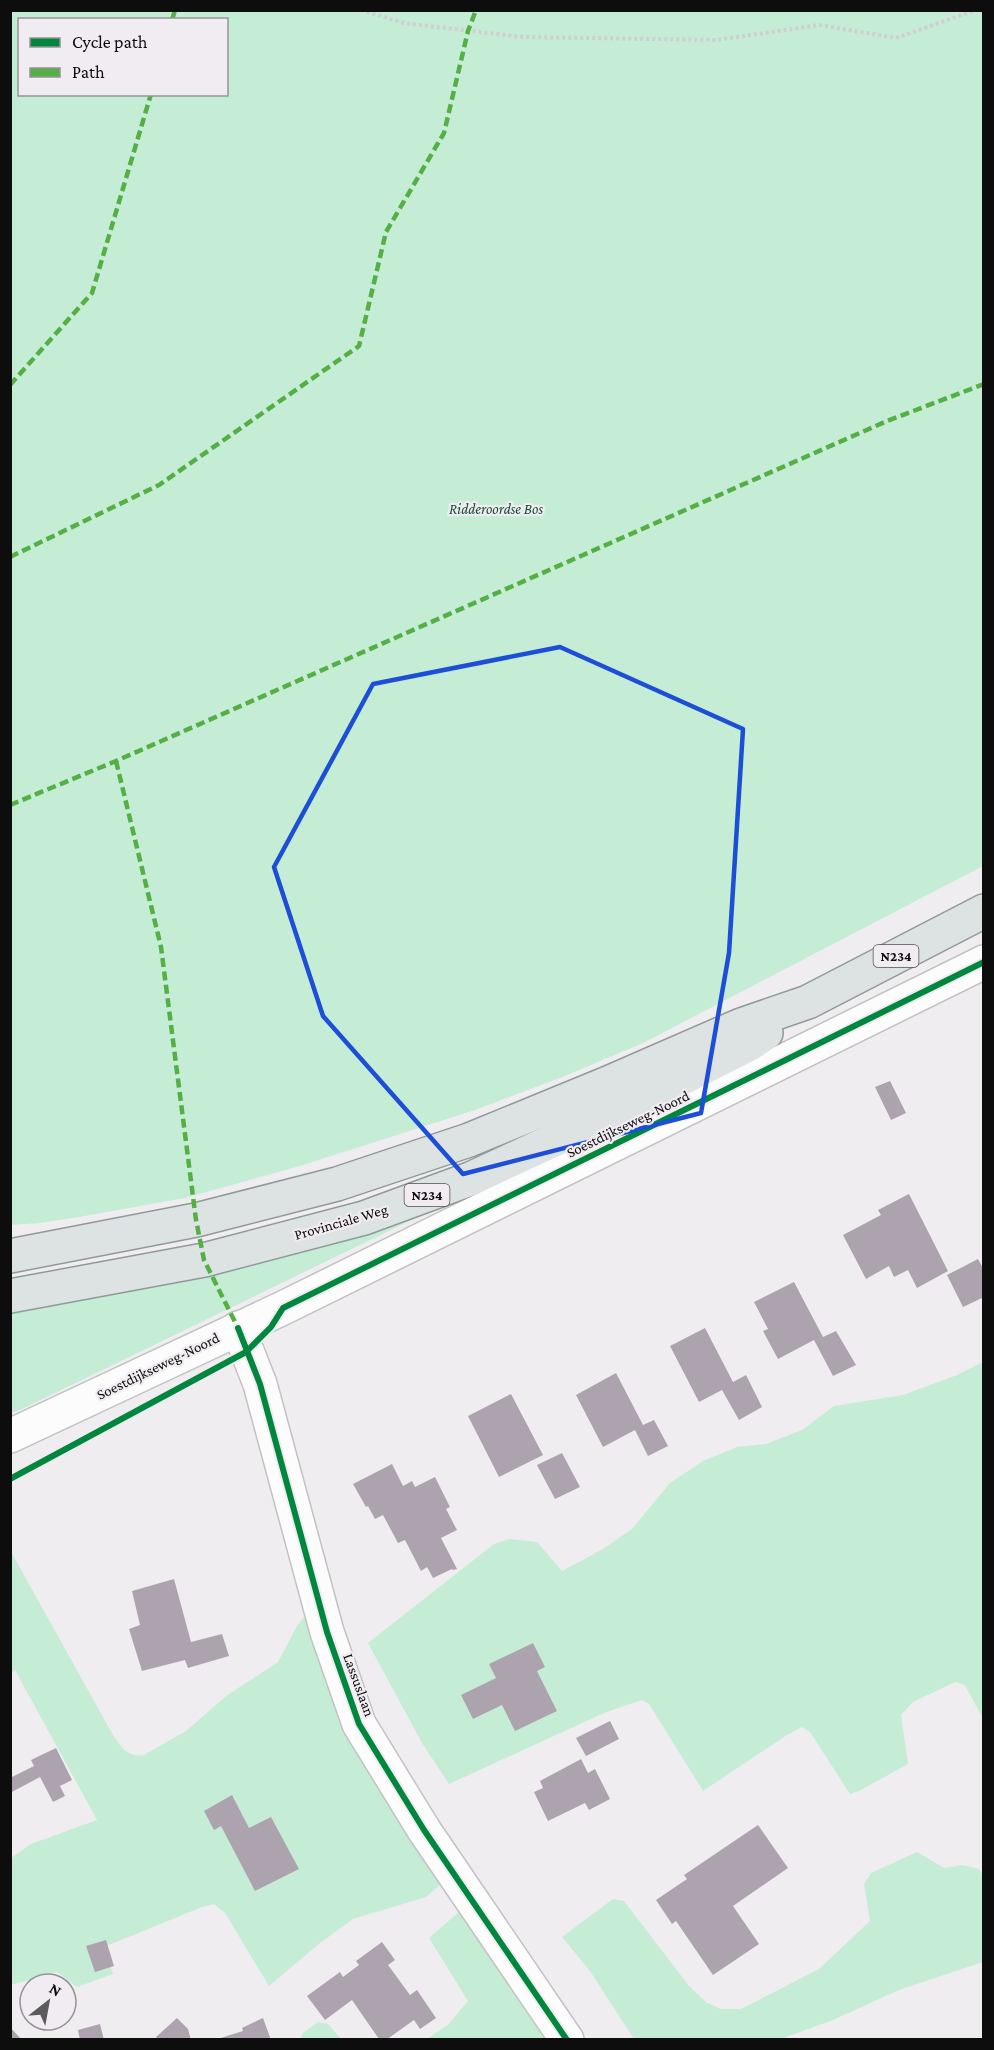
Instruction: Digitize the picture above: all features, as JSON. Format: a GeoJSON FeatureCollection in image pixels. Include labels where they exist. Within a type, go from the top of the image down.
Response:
{"type":"FeatureCollection","features":[{"type":"Feature","properties":{"kind":"main road","name":"Provinciale Weg"},"geometry":{"type":"LineString","coordinates":[[10,1256],[196,1220],[337,1184],[469,1140],[741,1025],[808,1002],[984,911]]}},
{"type":"Feature","properties":{"kind":"main road","name":"Provinciale Weg"},"geometry":{"type":"LineString","coordinates":[[10,1296],[204,1260],[364,1218],[470,1179],[625,1107],[750,1044],[808,1002]]}},
{"type":"Feature","properties":{"kind":"street","name":"Soestdijkseweg-Noord"},"geometry":{"type":"LineString","coordinates":[[10,1436],[284,1308],[984,962]]}},
{"type":"Feature","properties":{"kind":"street","name":"Lassuslaan"},"geometry":{"type":"LineString","coordinates":[[238,1328],[260,1384],[327,1632],[359,1724],[424,1830],[567,2040]]}},
{"type":"Feature","properties":{"kind":"path"},"geometry":{"type":"LineString","coordinates":[[361,10],[404,23],[522,37],[716,40],[819,25],[896,38],[976,10]]}},
{"type":"Feature","properties":{"kind":"highlighted area"},"geometry":{"type":"Polygon","coordinates":[[[560,647],[743,729],[729,953],[701,1113],[463,1174],[323,1016],[274,867],[373,684],[560,647]]]}},
{"type":"Feature","properties":{"kind":"green space","name":"Ridderoordse Bos"},"geometry":{"type":"Polygon","coordinates":[[[10,11],[983,11],[983,866],[643,1043],[565,1076],[475,1110],[300,1166],[185,1198],[40,1223],[11,1225],[10,11]]]}},
{"type":"Feature","properties":{"kind":"green space"},"geometry":{"type":"Polygon","coordinates":[[[531,1162],[24,1408],[11,1413],[10,1302],[531,1162]]]}},
{"type":"Feature","properties":{"kind":"green space"},"geometry":{"type":"Polygon","coordinates":[[[983,1362],[983,1719],[965,1685],[955,1682],[913,1702],[901,1715],[908,1764],[859,1791],[850,1794],[810,1732],[802,1727],[703,1791],[649,1704],[642,1700],[604,1713],[449,1784],[422,1743],[368,1643],[494,1544],[510,1539],[537,1542],[562,1571],[603,1549],[632,1529],[670,1483],[703,1461],[737,1447],[766,1444],[802,1430],[834,1406],[903,1395],[957,1375],[983,1362]]]}},
{"type":"Feature","properties":{"kind":"green space"},"geometry":{"type":"Polygon","coordinates":[[[10,1550],[113,1735],[122,1747],[134,1755],[144,1755],[186,1731],[226,1696],[278,1662],[297,1626],[313,1606],[456,1871],[426,1897],[353,1919],[320,1943],[269,1986],[225,1913],[214,1904],[104,1947],[113,1974],[78,1987],[78,1972],[18,1972],[18,1983],[11,1985],[11,1858],[31,1844],[97,1820],[15,1670],[11,1673],[10,1550]]]}},
{"type":"Feature","properties":{"kind":"green space"},"geometry":{"type":"Polygon","coordinates":[[[917,1852],[944,1868],[962,1865],[979,1869],[983,1876],[983,1962],[899,1990],[833,2020],[781,2039],[634,2039],[590,1971],[562,1937],[613,1899],[624,1901],[689,1986],[707,2003],[721,2009],[741,2009],[819,1969],[870,1921],[864,1884],[871,1873],[917,1852]]]}},
{"type":"Feature","properties":{"kind":"green space"},"geometry":{"type":"Polygon","coordinates":[[[476,1897],[576,2039],[425,2040],[448,2025],[468,2001],[429,1938],[476,1897]]]}},
{"type":"Feature","properties":{"kind":"green space"},"geometry":{"type":"Polygon","coordinates":[[[318,2022],[328,2024],[341,2039],[300,2039],[303,2033],[318,2022]]]}},
{"type":"Feature","properties":{"kind":"building"},"geometry":{"type":"Polygon","coordinates":[[[890,1081],[906,1113],[891,1120],[875,1087],[890,1081]]]}},
{"type":"Feature","properties":{"kind":"building"},"geometry":{"type":"Polygon","coordinates":[[[909,1194],[948,1271],[917,1288],[908,1270],[894,1277],[889,1266],[866,1279],[843,1235],[881,1215],[878,1210],[909,1194]]]}},
{"type":"Feature","properties":{"kind":"building"},"geometry":{"type":"Polygon","coordinates":[[[978,1259],[984,1270],[984,1297],[963,1307],[947,1275],[978,1259]]]}},
{"type":"Feature","properties":{"kind":"building"},"geometry":{"type":"Polygon","coordinates":[[[794,1282],[823,1337],[836,1331],[856,1365],[833,1376],[814,1340],[778,1359],[763,1331],[768,1329],[754,1302],[794,1282]]]}},
{"type":"Feature","properties":{"kind":"building"},"geometry":{"type":"Polygon","coordinates":[[[705,1328],[733,1382],[746,1375],[762,1407],[739,1420],[722,1390],[699,1402],[670,1346],[705,1328]]]}},
{"type":"Feature","properties":{"kind":"building"},"geometry":{"type":"Polygon","coordinates":[[[616,1373],[643,1425],[654,1420],[668,1446],[648,1456],[635,1430],[603,1447],[576,1395],[616,1373]]]}},
{"type":"Feature","properties":{"kind":"building"},"geometry":{"type":"Polygon","coordinates":[[[511,1394],[543,1455],[499,1477],[468,1416],[511,1394]]]}},
{"type":"Feature","properties":{"kind":"building"},"geometry":{"type":"Polygon","coordinates":[[[562,1453],[580,1487],[555,1499],[537,1465],[562,1453]]]}},
{"type":"Feature","properties":{"kind":"building"},"geometry":{"type":"Polygon","coordinates":[[[392,1464],[403,1486],[412,1481],[415,1487],[435,1477],[450,1507],[446,1509],[457,1530],[441,1538],[457,1569],[433,1578],[427,1567],[421,1571],[405,1540],[398,1543],[383,1515],[375,1519],[368,1506],[366,1507],[353,1484],[392,1464]]]}},
{"type":"Feature","properties":{"kind":"building"},"geometry":{"type":"Polygon","coordinates":[[[174,1579],[191,1642],[222,1634],[229,1656],[188,1668],[185,1660],[142,1671],[129,1629],[140,1625],[132,1591],[174,1579]]]}},
{"type":"Feature","properties":{"kind":"building"},"geometry":{"type":"Polygon","coordinates":[[[533,1643],[545,1667],[537,1671],[557,1711],[515,1731],[502,1705],[473,1719],[461,1695],[496,1678],[489,1664],[533,1643]]]}},
{"type":"Feature","properties":{"kind":"building"},"geometry":{"type":"Polygon","coordinates":[[[610,1721],[619,1739],[586,1756],[576,1738],[610,1721]]]}},
{"type":"Feature","properties":{"kind":"building"},"geometry":{"type":"Polygon","coordinates":[[[56,1748],[72,1780],[60,1786],[65,1796],[53,1802],[40,1777],[10,1793],[10,1778],[34,1766],[31,1760],[56,1748]]]}},
{"type":"Feature","properties":{"kind":"building"},"geometry":{"type":"Polygon","coordinates":[[[581,1759],[588,1773],[595,1769],[610,1799],[589,1810],[585,1803],[548,1821],[534,1792],[543,1788],[540,1781],[581,1759]]]}},
{"type":"Feature","properties":{"kind":"building"},"geometry":{"type":"Polygon","coordinates":[[[232,1795],[249,1828],[271,1817],[299,1869],[255,1891],[221,1826],[214,1830],[204,1811],[232,1795]]]}},
{"type":"Feature","properties":{"kind":"building"},"geometry":{"type":"Polygon","coordinates":[[[758,1825],[788,1868],[733,1906],[759,1944],[713,1975],[676,1921],[672,1924],[656,1900],[687,1879],[684,1875],[758,1825]]]}},
{"type":"Feature","properties":{"kind":"building"},"geometry":{"type":"Polygon","coordinates":[[[106,1940],[114,1966],[95,1972],[86,1946],[106,1940]]]}},
{"type":"Feature","properties":{"kind":"building"},"geometry":{"type":"Polygon","coordinates":[[[382,1942],[395,1960],[388,1965],[410,1995],[417,1990],[436,2018],[420,2029],[414,2020],[386,2040],[379,2039],[352,2000],[325,2020],[307,1996],[340,1972],[343,1977],[359,1965],[356,1961],[382,1942]]]}},
{"type":"Feature","properties":{"kind":"building"},"geometry":{"type":"Polygon","coordinates":[[[177,2018],[188,2029],[191,2040],[157,2040],[156,2037],[177,2018]]]}},
{"type":"Feature","properties":{"kind":"building"},"geometry":{"type":"Polygon","coordinates":[[[263,2018],[271,2040],[214,2040],[243,2031],[242,2028],[263,2018]]]}},
{"type":"Feature","properties":{"kind":"building"},"geometry":{"type":"Polygon","coordinates":[[[100,2024],[104,2040],[80,2040],[78,2030],[100,2024]]]}},
{"type":"Feature","properties":{"kind":"building"},"geometry":{"type":"Polygon","coordinates":[[[10,2027],[22,2040],[10,2040],[10,2027]]]}},
{"type":"Feature","properties":{"kind":"marked path"},"geometry":{"type":"LineString","coordinates":[[173,18],[175,10]]}},
{"type":"Feature","properties":{"kind":"marked path"},"geometry":{"type":"LineString","coordinates":[[10,557],[159,485],[359,346],[386,232],[444,133],[468,31],[476,10]]}},
{"type":"Feature","properties":{"kind":"marked path"},"geometry":{"type":"LineString","coordinates":[[10,385],[92,293],[150,96]]}},
{"type":"Feature","properties":{"kind":"marked path"},"geometry":{"type":"LineString","coordinates":[[10,805],[116,761],[887,421],[984,384]]}},
{"type":"Feature","properties":{"kind":"marked path"},"geometry":{"type":"LineString","coordinates":[[116,761],[161,947],[196,1220],[204,1260],[238,1328]]}},
{"type":"Feature","properties":{"kind":"cycle path"},"geometry":{"type":"LineString","coordinates":[[10,1479],[246,1352],[271,1327],[283,1308],[984,962]]}},
{"type":"Feature","properties":{"kind":"cycle path"},"geometry":{"type":"LineString","coordinates":[[238,1328],[260,1384],[327,1632],[359,1724],[424,1830],[567,2040]]}}]}
